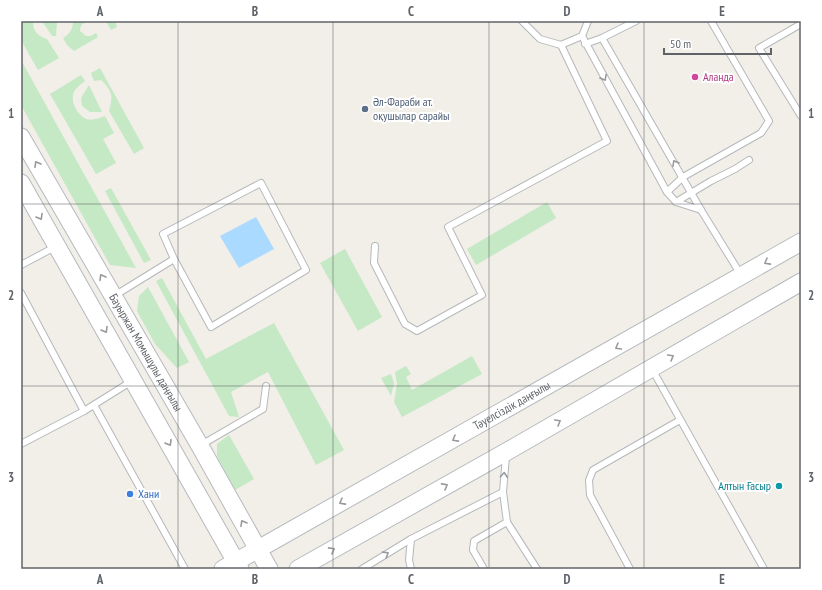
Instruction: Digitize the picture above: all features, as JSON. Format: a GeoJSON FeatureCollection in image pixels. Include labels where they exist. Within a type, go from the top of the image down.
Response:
{"type":"FeatureCollection","features":[{"type":"Feature","properties":{"kind":"main road","name":"Бауыржан Момышұлы даңғылы"},"geometry":{"type":"LineString","coordinates":[[21,137],[200,446],[269,569]]}},
{"type":"Feature","properties":{"kind":"main road","name":"Бауыржан Момышұлы даңғылы"},"geometry":{"type":"LineString","coordinates":[[21,183],[133,380],[233,566]]}},
{"type":"Feature","properties":{"kind":"main road","name":"Тәуелсіздік даңғылы"},"geometry":{"type":"LineString","coordinates":[[233,566],[258,549],[801,242]]}},
{"type":"Feature","properties":{"kind":"main road"},"geometry":{"type":"LineString","coordinates":[[298,569],[506,452],[801,282]]}},
{"type":"Feature","properties":{"kind":"lane"},"geometry":{"type":"LineString","coordinates":[[522,21],[540,39],[561,44],[582,36]]}},
{"type":"Feature","properties":{"kind":"lane"},"geometry":{"type":"LineString","coordinates":[[588,21],[582,36],[585,44],[668,192],[676,202],[701,210]]}},
{"type":"Feature","properties":{"kind":"lane"},"geometry":{"type":"LineString","coordinates":[[585,44],[602,38],[636,21]]}},
{"type":"Feature","properties":{"kind":"lane"},"geometry":{"type":"LineString","coordinates":[[668,192],[683,177],[761,133],[769,121],[711,21]]}},
{"type":"Feature","properties":{"kind":"lane"},"geometry":{"type":"LineString","coordinates":[[801,24],[759,48],[801,116]]}},
{"type":"Feature","properties":{"kind":"lane"},"geometry":{"type":"LineString","coordinates":[[602,38],[701,210],[742,276]]}},
{"type":"Feature","properties":{"kind":"lane"},"geometry":{"type":"LineString","coordinates":[[375,246],[374,263],[405,324],[417,331],[482,295],[448,227],[607,141],[561,44]]}},
{"type":"Feature","properties":{"kind":"lane"},"geometry":{"type":"LineString","coordinates":[[676,202],[749,160]]}},
{"type":"Feature","properties":{"kind":"lane"},"geometry":{"type":"LineString","coordinates":[[261,183],[306,270],[211,327],[174,259],[163,234],[261,183]]}},
{"type":"Feature","properties":{"kind":"lane"},"geometry":{"type":"LineString","coordinates":[[21,265],[57,246]]}},
{"type":"Feature","properties":{"kind":"lane"},"geometry":{"type":"LineString","coordinates":[[113,297],[174,259]]}},
{"type":"Feature","properties":{"kind":"lane"},"geometry":{"type":"LineString","coordinates":[[21,294],[84,411]]}},
{"type":"Feature","properties":{"kind":"lane"},"geometry":{"type":"LineString","coordinates":[[651,368],[764,569]]}},
{"type":"Feature","properties":{"kind":"lane"},"geometry":{"type":"LineString","coordinates":[[21,444],[84,411],[133,380]]}},
{"type":"Feature","properties":{"kind":"lane"},"geometry":{"type":"LineString","coordinates":[[200,446],[263,409],[266,386]]}},
{"type":"Feature","properties":{"kind":"lane"},"geometry":{"type":"LineString","coordinates":[[94,405],[185,569]]}},
{"type":"Feature","properties":{"kind":"lane"},"geometry":{"type":"LineString","coordinates":[[630,569],[590,495],[589,480],[593,470],[680,420]]}},
{"type":"Feature","properties":{"kind":"lane"},"geometry":{"type":"LineString","coordinates":[[506,452],[503,492],[507,522],[537,569]]}},
{"type":"Feature","properties":{"kind":"lane"},"geometry":{"type":"LineString","coordinates":[[362,569],[410,539],[503,492]]}},
{"type":"Feature","properties":{"kind":"lane"},"geometry":{"type":"LineString","coordinates":[[484,569],[473,550],[474,540],[507,522]]}},
{"type":"Feature","properties":{"kind":"lane"},"geometry":{"type":"LineString","coordinates":[[410,539],[411,569]]}},
{"type":"Feature","properties":{"kind":"green space"},"geometry":{"type":"Polygon","coordinates":[[[21,21],[33,21],[36,33],[47,39],[59,58],[38,70],[21,40],[21,21]]]}},
{"type":"Feature","properties":{"kind":"green space"},"geometry":{"type":"Polygon","coordinates":[[[42,21],[57,21],[56,36],[52,36],[42,21]]]}},
{"type":"Feature","properties":{"kind":"green space"},"geometry":{"type":"Polygon","coordinates":[[[73,21],[88,21],[82,24],[80,31],[86,36],[91,36],[96,33],[98,37],[74,51],[67,45],[63,38],[71,31],[73,21]]]}},
{"type":"Feature","properties":{"kind":"green space"},"geometry":{"type":"Polygon","coordinates":[[[106,21],[115,21],[117,27],[111,30],[106,21]]]}},
{"type":"Feature","properties":{"kind":"green space"},"geometry":{"type":"Polygon","coordinates":[[[21,60],[136,268],[110,265],[21,105],[21,60]]]}},
{"type":"Feature","properties":{"kind":"green space"},"geometry":{"type":"Polygon","coordinates":[[[100,68],[144,148],[134,154],[109,111],[111,102],[110,91],[101,80],[94,81],[91,73],[100,68]]]}},
{"type":"Feature","properties":{"kind":"green space"},"geometry":{"type":"Polygon","coordinates":[[[81,75],[85,81],[74,93],[73,102],[76,108],[80,115],[88,120],[105,116],[114,133],[103,139],[116,163],[96,174],[50,94],[81,75]]]}},
{"type":"Feature","properties":{"kind":"green space"},"geometry":{"type":"Polygon","coordinates":[[[89,85],[102,112],[90,112],[82,106],[81,98],[89,85]]]}},
{"type":"Feature","properties":{"kind":"green space"},"geometry":{"type":"Polygon","coordinates":[[[111,188],[151,260],[144,263],[105,191],[111,188]]]}},
{"type":"Feature","properties":{"kind":"green space"},"geometry":{"type":"Polygon","coordinates":[[[547,202],[556,218],[476,265],[467,249],[547,202]]]}},
{"type":"Feature","properties":{"kind":"green space"},"geometry":{"type":"Polygon","coordinates":[[[345,249],[382,317],[358,331],[320,263],[345,249]]]}},
{"type":"Feature","properties":{"kind":"green space"},"geometry":{"type":"Polygon","coordinates":[[[162,278],[206,359],[274,323],[344,450],[316,465],[268,372],[231,392],[239,417],[229,416],[156,281],[162,278]]]}},
{"type":"Feature","properties":{"kind":"green space"},"geometry":{"type":"Polygon","coordinates":[[[148,287],[189,362],[177,368],[155,344],[137,311],[139,296],[148,287]]]}},
{"type":"Feature","properties":{"kind":"green space"},"geometry":{"type":"Polygon","coordinates":[[[472,356],[482,374],[402,417],[394,402],[397,384],[395,372],[406,366],[411,374],[406,377],[412,390],[472,356]]]}},
{"type":"Feature","properties":{"kind":"green space"},"geometry":{"type":"Polygon","coordinates":[[[391,374],[394,383],[391,396],[381,378],[391,374]]]}},
{"type":"Feature","properties":{"kind":"green space"},"geometry":{"type":"Polygon","coordinates":[[[229,435],[254,479],[235,490],[217,456],[217,444],[229,435]]]}},
{"type":"Feature","properties":{"kind":"water"},"geometry":{"type":"Polygon","coordinates":[[[256,217],[274,249],[239,268],[220,236],[256,217]]]}},
{"type":"Feature","properties":{"kind":"place","name":"Аланда"},"geometry":{"type":"Point","coordinates":[695,77]}},
{"type":"Feature","properties":{"kind":"place","name":"Әл-Фараби ат. оқушылар сарайы"},"geometry":{"type":"Point","coordinates":[365,109]}},
{"type":"Feature","properties":{"kind":"place","name":"Алтын Ғасыр"},"geometry":{"type":"Point","coordinates":[779,486]}},
{"type":"Feature","properties":{"kind":"place","name":"Хани"},"geometry":{"type":"Point","coordinates":[130,494]}}]}
